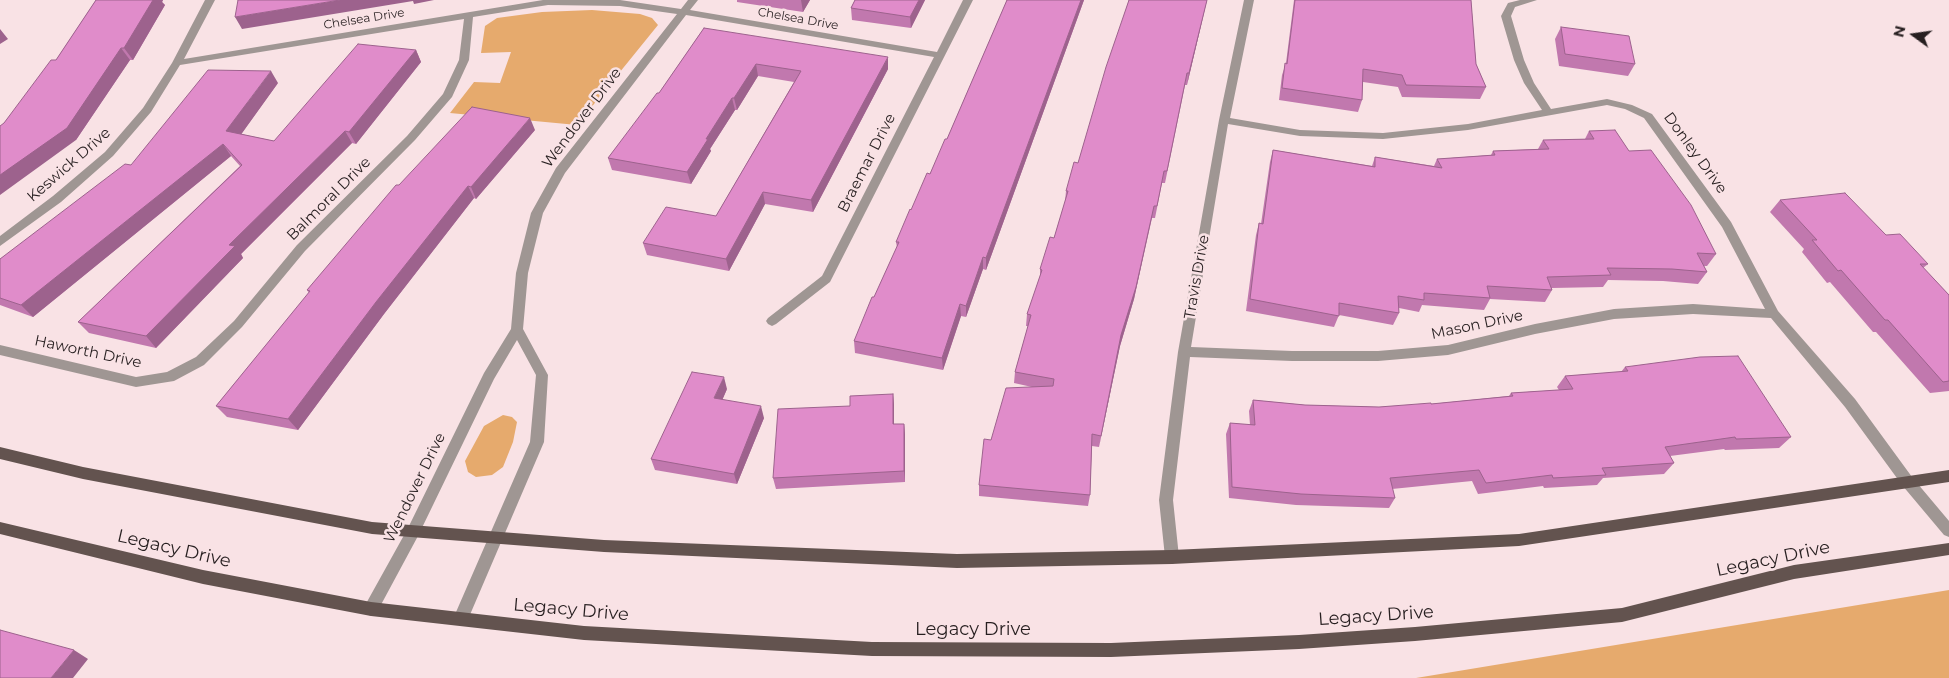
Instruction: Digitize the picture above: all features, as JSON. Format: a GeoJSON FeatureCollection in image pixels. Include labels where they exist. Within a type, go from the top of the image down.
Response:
{"type":"FeatureCollection","features":[{"type":"Feature","properties":{"kind":"main road"},"geometry":{"type":"LineString","coordinates":[[0,453],[83,474],[372,528],[614,546],[956,561],[1172,557],[1520,540],[1949,476]]}},
{"type":"Feature","properties":{"kind":"main road","name":"Legacy Drive"},"geometry":{"type":"LineString","coordinates":[[0,528],[202,577],[371,609],[584,633],[872,649],[1111,650],[1299,642],[1415,634],[1622,615],[1794,572],[1949,549]]}},
{"type":"Feature","properties":{"kind":"street","name":"Keswick Drive"},"geometry":{"type":"LineString","coordinates":[[0,242],[57,199],[108,154],[147,110],[177,63],[210,0]]}},
{"type":"Feature","properties":{"kind":"street","name":"Wendover Drive"},"geometry":{"type":"LineString","coordinates":[[371,609],[413,532],[462,429],[517,329],[522,274],[537,213],[560,171],[693,0]]}},
{"type":"Feature","properties":{"kind":"street","name":"Braemar Drive"},"geometry":{"type":"LineString","coordinates":[[772,321],[826,280],[968,0]]}},
{"type":"Feature","properties":{"kind":"street","name":"Travis Drive"},"geometry":{"type":"LineString","coordinates":[[1172,557],[1166,500],[1184,352],[1224,120],[1249,0]]}},
{"type":"Feature","properties":{"kind":"street"},"geometry":{"type":"LineString","coordinates":[[1532,0],[1512,5],[1506,16],[1519,60],[1529,83],[1549,113]]}},
{"type":"Feature","properties":{"kind":"street","name":"Chelsea Drive"},"geometry":{"type":"LineString","coordinates":[[177,63],[548,2],[620,3],[684,12],[940,56]]}},
{"type":"Feature","properties":{"kind":"street","name":"Balmoral Drive"},"geometry":{"type":"LineString","coordinates":[[169,377],[200,361],[238,324],[301,248],[411,138],[448,94],[464,60],[469,15]]}},
{"type":"Feature","properties":{"kind":"street","name":"Donley Drive"},"geometry":{"type":"LineString","coordinates":[[1224,120],[1300,133],[1383,136],[1468,127],[1607,102],[1628,107],[1648,116],[1727,225],[1774,314],[1850,403],[1907,481],[1949,531]]}},
{"type":"Feature","properties":{"kind":"street","name":"Mason Drive"},"geometry":{"type":"LineString","coordinates":[[1184,352],[1292,356],[1378,356],[1448,350],[1535,329],[1614,314],[1693,309],[1774,314]]}},
{"type":"Feature","properties":{"kind":"street"},"geometry":{"type":"LineString","coordinates":[[461,619],[494,538],[537,442],[542,375],[517,329]]}},
{"type":"Feature","properties":{"kind":"street","name":"Haworth Drive"},"geometry":{"type":"LineString","coordinates":[[0,350],[136,382],[169,377]]}},
{"type":"Feature","properties":{"kind":"shaded area"},"geometry":{"type":"Polygon","coordinates":[[[592,10],[640,14],[652,18],[658,25],[577,125],[450,113],[474,82],[500,83],[511,52],[481,53],[485,26],[497,18],[542,12],[592,10]]]}},
{"type":"Feature","properties":{"kind":"shaded area"},"geometry":{"type":"Polygon","coordinates":[[[503,415],[512,417],[517,422],[513,442],[503,467],[492,475],[476,477],[468,472],[465,461],[484,426],[503,415]]]}},
{"type":"Feature","properties":{"kind":"shaded area"},"geometry":{"type":"Polygon","coordinates":[[[1949,590],[1949,678],[1416,678],[1949,590]]]}},
{"type":"Feature","properties":{"kind":"building"},"geometry":{"type":"Polygon","coordinates":[[[96,0],[153,0],[124,48],[121,48],[67,128],[0,175],[0,126],[51,60],[56,60],[96,0]]]}},
{"type":"Feature","properties":{"kind":"building"},"geometry":{"type":"Polygon","coordinates":[[[238,0],[340,0],[235,17],[238,0]]]}},
{"type":"Feature","properties":{"kind":"building"},"geometry":{"type":"Polygon","coordinates":[[[855,0],[919,0],[910,17],[851,8],[855,0]]]}},
{"type":"Feature","properties":{"kind":"building"},"geometry":{"type":"Polygon","coordinates":[[[1007,0],[1081,0],[986,258],[983,257],[966,306],[960,304],[942,358],[854,341],[872,297],[874,297],[899,242],[896,242],[910,209],[927,173],[930,174],[945,139],[947,139],[1007,0]]]}},
{"type":"Feature","properties":{"kind":"building"},"geometry":{"type":"Polygon","coordinates":[[[1129,0],[1207,0],[1189,73],[1187,73],[1167,171],[1164,171],[1157,206],[1154,206],[1136,287],[1121,335],[1101,436],[1092,434],[1090,495],[979,485],[984,439],[991,440],[1006,388],[1053,386],[1054,379],[1015,372],[1031,315],[1027,314],[1042,270],[1040,269],[1050,237],[1054,238],[1068,191],[1066,191],[1074,162],[1078,163],[1106,67],[1129,0]]]}},
{"type":"Feature","properties":{"kind":"building"},"geometry":{"type":"Polygon","coordinates":[[[1295,0],[1471,0],[1476,64],[1486,87],[1406,85],[1402,75],[1363,69],[1362,100],[1282,88],[1295,0]]]}},
{"type":"Feature","properties":{"kind":"building"},"geometry":{"type":"Polygon","coordinates":[[[1561,27],[1629,36],[1635,64],[1565,54],[1561,27]]]}},
{"type":"Feature","properties":{"kind":"building"},"geometry":{"type":"Polygon","coordinates":[[[704,28],[888,57],[811,200],[763,192],[726,259],[643,243],[666,207],[716,216],[801,71],[756,64],[734,98],[732,98],[687,172],[608,158],[657,93],[659,93],[704,28]]]}},
{"type":"Feature","properties":{"kind":"building"},"geometry":{"type":"Polygon","coordinates":[[[358,44],[416,50],[349,132],[345,131],[229,245],[235,246],[146,336],[78,322],[242,165],[223,144],[21,305],[0,298],[0,259],[125,164],[131,165],[208,70],[271,71],[226,131],[274,141],[358,44]]]}},
{"type":"Feature","properties":{"kind":"building"},"geometry":{"type":"Polygon","coordinates":[[[472,107],[530,118],[471,187],[468,186],[376,302],[288,419],[216,406],[310,291],[307,290],[396,185],[399,185],[472,107]]]}},
{"type":"Feature","properties":{"kind":"building"},"geometry":{"type":"Polygon","coordinates":[[[1615,130],[1629,151],[1651,150],[1691,205],[1716,254],[1697,253],[1707,272],[1672,269],[1607,268],[1611,275],[1547,277],[1552,290],[1487,286],[1490,298],[1424,293],[1424,300],[1398,296],[1399,313],[1339,303],[1339,316],[1250,299],[1259,223],[1263,224],[1273,150],[1375,167],[1375,157],[1442,168],[1437,159],[1495,155],[1493,151],[1549,149],[1543,140],[1594,139],[1589,131],[1615,130]]]}},
{"type":"Feature","properties":{"kind":"building"},"geometry":{"type":"Polygon","coordinates":[[[1845,193],[1886,235],[1900,234],[1928,264],[1920,264],[1949,295],[1949,381],[1943,382],[1841,270],[1838,271],[1812,240],[1817,240],[1780,200],[1845,193]]]}},
{"type":"Feature","properties":{"kind":"building"},"geometry":{"type":"Polygon","coordinates":[[[1738,356],[1791,437],[1736,439],[1735,437],[1665,447],[1674,463],[1602,468],[1606,475],[1553,478],[1552,475],[1486,483],[1479,470],[1390,478],[1395,498],[1301,494],[1232,487],[1230,423],[1255,425],[1253,400],[1305,405],[1379,407],[1431,404],[1513,396],[1511,393],[1573,389],[1565,376],[1628,371],[1625,367],[1700,357],[1738,356]]]}},
{"type":"Feature","properties":{"kind":"building"},"geometry":{"type":"Polygon","coordinates":[[[692,372],[724,377],[714,398],[761,406],[734,474],[651,459],[692,372]]]}},
{"type":"Feature","properties":{"kind":"building"},"geometry":{"type":"Polygon","coordinates":[[[893,394],[893,424],[904,424],[904,471],[773,478],[778,409],[850,406],[850,396],[893,394]]]}},
{"type":"Feature","properties":{"kind":"building"},"geometry":{"type":"Polygon","coordinates":[[[0,630],[74,650],[51,678],[0,678],[0,630]]]}}]}
